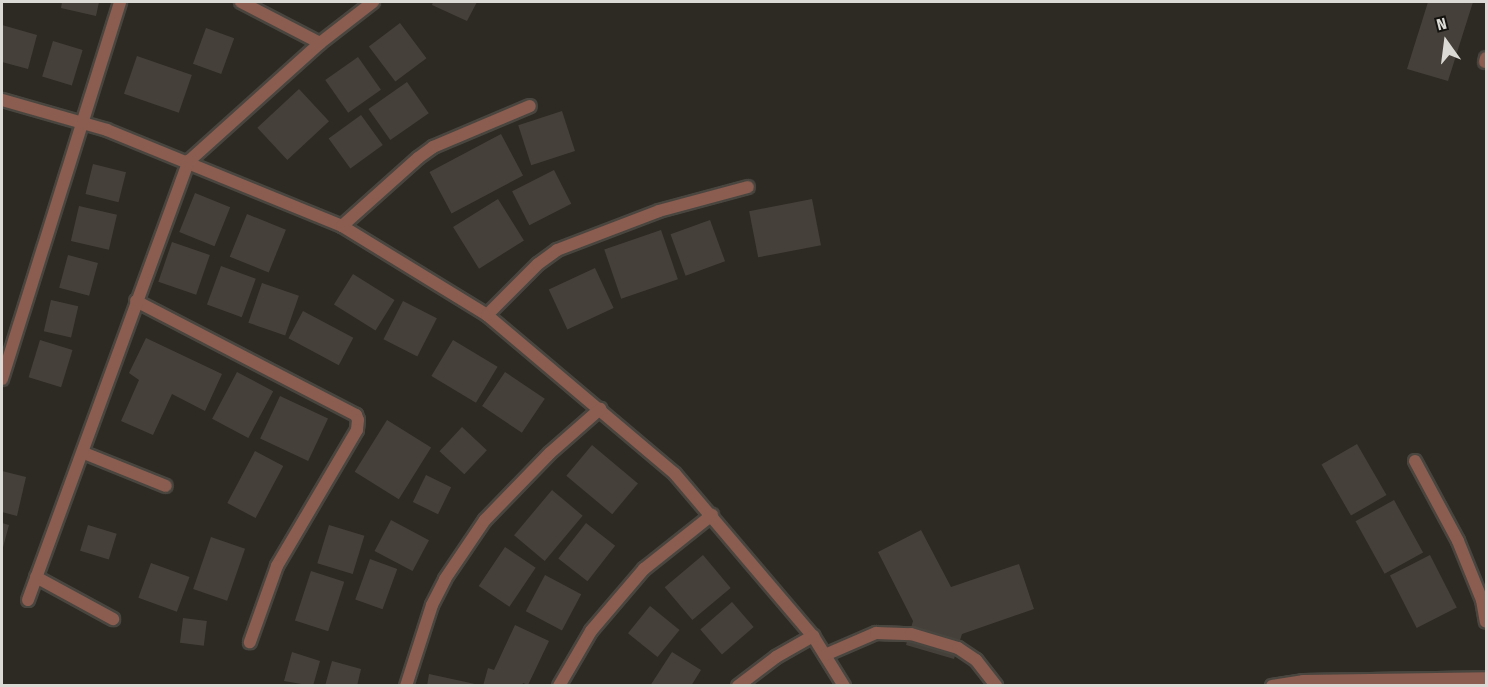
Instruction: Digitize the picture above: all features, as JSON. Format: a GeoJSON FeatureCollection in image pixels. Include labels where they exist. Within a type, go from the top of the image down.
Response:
{"type":"FeatureCollection","features":[{"type":"Feature","properties":{"kind":"street"},"geometry":{"type":"LineString","coordinates":[[2,379],[120,2]]}},
{"type":"Feature","properties":{"kind":"street"},"geometry":{"type":"LineString","coordinates":[[241,2],[321,43]]}},
{"type":"Feature","properties":{"kind":"street"},"geometry":{"type":"LineString","coordinates":[[28,600],[84,453],[135,301],[189,161],[321,43],[373,2]]}},
{"type":"Feature","properties":{"kind":"street"},"geometry":{"type":"LineString","coordinates":[[2,100],[107,130],[189,161],[342,226],[487,315],[675,474],[813,636],[843,686]]}},
{"type":"Feature","properties":{"kind":"street"},"geometry":{"type":"LineString","coordinates":[[342,226],[418,158],[434,147],[530,106]]}},
{"type":"Feature","properties":{"kind":"street"},"geometry":{"type":"LineString","coordinates":[[487,315],[538,264],[557,250],[650,214],[748,187]]}},
{"type":"Feature","properties":{"kind":"street"},"geometry":{"type":"LineString","coordinates":[[135,301],[356,415],[358,420],[357,430],[277,566],[250,642]]}},
{"type":"Feature","properties":{"kind":"street"},"geometry":{"type":"LineString","coordinates":[[406,686],[432,605],[445,579],[485,520],[550,453],[600,409]]}},
{"type":"Feature","properties":{"kind":"street"},"geometry":{"type":"LineString","coordinates":[[84,453],[166,486]]}},
{"type":"Feature","properties":{"kind":"street"},"geometry":{"type":"LineString","coordinates":[[1415,462],[1458,541],[1482,600],[1486,622]]}},
{"type":"Feature","properties":{"kind":"street"},"geometry":{"type":"LineString","coordinates":[[560,686],[591,630],[644,569],[712,515]]}},
{"type":"Feature","properties":{"kind":"street"},"geometry":{"type":"LineString","coordinates":[[36,577],[113,619]]}},
{"type":"Feature","properties":{"kind":"street"},"geometry":{"type":"LineString","coordinates":[[825,656],[876,633],[911,634],[958,648],[976,660],[996,686]]}},
{"type":"Feature","properties":{"kind":"street"},"geometry":{"type":"LineString","coordinates":[[738,686],[776,657],[813,636]]}},
{"type":"Feature","properties":{"kind":"street"},"geometry":{"type":"LineString","coordinates":[[1272,686],[1303,681],[1486,678]]}},
{"type":"Feature","properties":{"kind":"building"},"geometry":{"type":"Polygon","coordinates":[[[62,2],[99,2],[96,16],[61,8],[62,2]]]}},
{"type":"Feature","properties":{"kind":"building"},"geometry":{"type":"Polygon","coordinates":[[[433,2],[477,2],[467,21],[432,5],[433,2]]]}},
{"type":"Feature","properties":{"kind":"building"},"geometry":{"type":"Polygon","coordinates":[[[1428,2],[1473,2],[1448,81],[1407,69],[1428,2]]]}},
{"type":"Feature","properties":{"kind":"building"},"geometry":{"type":"Polygon","coordinates":[[[400,23],[426,58],[395,82],[369,46],[400,23]]]}},
{"type":"Feature","properties":{"kind":"building"},"geometry":{"type":"Polygon","coordinates":[[[2,25],[37,35],[28,69],[2,62],[2,25]]]}},
{"type":"Feature","properties":{"kind":"building"},"geometry":{"type":"Polygon","coordinates":[[[206,28],[234,38],[221,74],[193,64],[206,28]]]}},
{"type":"Feature","properties":{"kind":"building"},"geometry":{"type":"Polygon","coordinates":[[[53,41],[83,50],[72,85],[42,76],[53,41]]]}},
{"type":"Feature","properties":{"kind":"building"},"geometry":{"type":"Polygon","coordinates":[[[137,56],[192,75],[179,113],[124,94],[137,56]]]}},
{"type":"Feature","properties":{"kind":"building"},"geometry":{"type":"Polygon","coordinates":[[[358,57],[381,90],[348,113],[325,80],[358,57]]]}},
{"type":"Feature","properties":{"kind":"building"},"geometry":{"type":"Polygon","coordinates":[[[407,82],[429,113],[390,140],[368,109],[407,82]]]}},
{"type":"Feature","properties":{"kind":"building"},"geometry":{"type":"Polygon","coordinates":[[[299,89],[329,121],[287,160],[257,128],[299,89]]]}},
{"type":"Feature","properties":{"kind":"building"},"geometry":{"type":"Polygon","coordinates":[[[562,111],[575,151],[531,165],[518,125],[562,111]]]}},
{"type":"Feature","properties":{"kind":"building"},"geometry":{"type":"Polygon","coordinates":[[[361,115],[383,145],[350,168],[329,139],[361,115]]]}},
{"type":"Feature","properties":{"kind":"building"},"geometry":{"type":"Polygon","coordinates":[[[501,134],[523,175],[452,214],[429,172],[501,134]]]}},
{"type":"Feature","properties":{"kind":"building"},"geometry":{"type":"Polygon","coordinates":[[[93,164],[126,172],[118,202],[86,194],[93,164]]]}},
{"type":"Feature","properties":{"kind":"building"},"geometry":{"type":"Polygon","coordinates":[[[554,170],[571,204],[529,225],[512,191],[554,170]]]}},
{"type":"Feature","properties":{"kind":"building"},"geometry":{"type":"Polygon","coordinates":[[[195,193],[230,207],[214,246],[179,232],[195,193]]]}},
{"type":"Feature","properties":{"kind":"building"},"geometry":{"type":"Polygon","coordinates":[[[498,199],[524,241],[479,269],[453,227],[498,199]]]}},
{"type":"Feature","properties":{"kind":"building"},"geometry":{"type":"Polygon","coordinates":[[[812,199],[821,245],[758,257],[749,211],[812,199]]]}},
{"type":"Feature","properties":{"kind":"building"},"geometry":{"type":"Polygon","coordinates":[[[79,206],[117,215],[109,250],[71,241],[79,206]]]}},
{"type":"Feature","properties":{"kind":"building"},"geometry":{"type":"Polygon","coordinates":[[[247,214],[286,230],[269,272],[230,257],[247,214]]]}},
{"type":"Feature","properties":{"kind":"building"},"geometry":{"type":"Polygon","coordinates":[[[710,220],[725,261],[686,276],[671,234],[710,220]]]}},
{"type":"Feature","properties":{"kind":"building"},"geometry":{"type":"Polygon","coordinates":[[[661,230],[678,279],[621,299],[604,250],[661,230]]]}},
{"type":"Feature","properties":{"kind":"building"},"geometry":{"type":"Polygon","coordinates":[[[172,242],[210,255],[196,295],[158,282],[172,242]]]}},
{"type":"Feature","properties":{"kind":"building"},"geometry":{"type":"Polygon","coordinates":[[[68,255],[98,263],[89,296],[59,288],[68,255]]]}},
{"type":"Feature","properties":{"kind":"building"},"geometry":{"type":"Polygon","coordinates":[[[221,266],[256,279],[242,317],[207,305],[221,266]]]}},
{"type":"Feature","properties":{"kind":"building"},"geometry":{"type":"Polygon","coordinates":[[[595,268],[614,308],[567,329],[549,290],[595,268]]]}},
{"type":"Feature","properties":{"kind":"building"},"geometry":{"type":"Polygon","coordinates":[[[353,274],[395,300],[375,330],[334,305],[353,274]]]}},
{"type":"Feature","properties":{"kind":"building"},"geometry":{"type":"Polygon","coordinates":[[[262,283],[299,296],[285,335],[248,323],[262,283]]]}},
{"type":"Feature","properties":{"kind":"building"},"geometry":{"type":"Polygon","coordinates":[[[51,300],[78,306],[71,337],[44,331],[51,300]]]}},
{"type":"Feature","properties":{"kind":"building"},"geometry":{"type":"Polygon","coordinates":[[[403,301],[437,318],[417,357],[383,339],[403,301]]]}},
{"type":"Feature","properties":{"kind":"building"},"geometry":{"type":"Polygon","coordinates":[[[303,311],[353,338],[339,365],[288,338],[303,311]]]}},
{"type":"Feature","properties":{"kind":"building"},"geometry":{"type":"Polygon","coordinates":[[[146,338],[222,374],[205,411],[172,394],[153,435],[121,421],[139,380],[129,373],[146,338]]]}},
{"type":"Feature","properties":{"kind":"building"},"geometry":{"type":"Polygon","coordinates":[[[40,340],[73,350],[61,387],[29,377],[40,340]]]}},
{"type":"Feature","properties":{"kind":"building"},"geometry":{"type":"Polygon","coordinates":[[[453,340],[498,367],[476,403],[431,376],[453,340]]]}},
{"type":"Feature","properties":{"kind":"building"},"geometry":{"type":"Polygon","coordinates":[[[237,372],[273,391],[248,438],[212,419],[237,372]]]}},
{"type":"Feature","properties":{"kind":"building"},"geometry":{"type":"Polygon","coordinates":[[[505,372],[545,399],[522,433],[482,406],[505,372]]]}},
{"type":"Feature","properties":{"kind":"building"},"geometry":{"type":"Polygon","coordinates":[[[280,396],[328,418],[308,461],[260,439],[280,396]]]}},
{"type":"Feature","properties":{"kind":"building"},"geometry":{"type":"Polygon","coordinates":[[[387,420],[431,448],[399,499],[355,472],[387,420]]]}},
{"type":"Feature","properties":{"kind":"building"},"geometry":{"type":"Polygon","coordinates":[[[462,427],[487,450],[464,474],[439,451],[462,427]]]}},
{"type":"Feature","properties":{"kind":"building"},"geometry":{"type":"Polygon","coordinates":[[[1357,444],[1386,495],[1351,516],[1321,464],[1357,444]]]}},
{"type":"Feature","properties":{"kind":"building"},"geometry":{"type":"Polygon","coordinates":[[[592,445],[638,484],[612,514],[566,476],[592,445]]]}},
{"type":"Feature","properties":{"kind":"building"},"geometry":{"type":"Polygon","coordinates":[[[255,451],[283,466],[256,518],[227,503],[255,451]]]}},
{"type":"Feature","properties":{"kind":"building"},"geometry":{"type":"Polygon","coordinates":[[[2,471],[26,477],[17,516],[2,512],[2,471]]]}},
{"type":"Feature","properties":{"kind":"building"},"geometry":{"type":"Polygon","coordinates":[[[426,475],[451,487],[438,514],[413,502],[426,475]]]}},
{"type":"Feature","properties":{"kind":"building"},"geometry":{"type":"Polygon","coordinates":[[[552,490],[583,516],[545,561],[514,535],[552,490]]]}},
{"type":"Feature","properties":{"kind":"building"},"geometry":{"type":"Polygon","coordinates":[[[1394,500],[1423,552],[1385,574],[1356,521],[1394,500]]]}},
{"type":"Feature","properties":{"kind":"building"},"geometry":{"type":"Polygon","coordinates":[[[391,520],[429,540],[413,571],[375,551],[391,520]]]}},
{"type":"Feature","properties":{"kind":"building"},"geometry":{"type":"Polygon","coordinates":[[[2,523],[9,525],[2,551],[2,523]]]}},
{"type":"Feature","properties":{"kind":"building"},"geometry":{"type":"Polygon","coordinates":[[[586,523],[615,546],[587,581],[558,558],[586,523]]]}},
{"type":"Feature","properties":{"kind":"building"},"geometry":{"type":"Polygon","coordinates":[[[88,525],[117,534],[109,560],[80,551],[88,525]]]}},
{"type":"Feature","properties":{"kind":"building"},"geometry":{"type":"Polygon","coordinates":[[[329,525],[364,536],[353,574],[317,563],[329,525]]]}},
{"type":"Feature","properties":{"kind":"building"},"geometry":{"type":"Polygon","coordinates":[[[921,530],[951,587],[1019,564],[1034,609],[962,634],[954,659],[906,645],[913,621],[878,552],[921,530]]]}},
{"type":"Feature","properties":{"kind":"building"},"geometry":{"type":"Polygon","coordinates":[[[211,537],[245,549],[227,601],[193,589],[211,537]]]}},
{"type":"Feature","properties":{"kind":"building"},"geometry":{"type":"Polygon","coordinates":[[[505,547],[536,568],[509,607],[479,586],[505,547]]]}},
{"type":"Feature","properties":{"kind":"building"},"geometry":{"type":"Polygon","coordinates":[[[703,555],[731,588],[692,620],[665,587],[703,555]]]}},
{"type":"Feature","properties":{"kind":"building"},"geometry":{"type":"Polygon","coordinates":[[[1430,555],[1457,608],[1417,628],[1390,575],[1430,555]]]}},
{"type":"Feature","properties":{"kind":"building"},"geometry":{"type":"Polygon","coordinates":[[[370,559],[397,569],[383,609],[355,599],[370,559]]]}},
{"type":"Feature","properties":{"kind":"building"},"geometry":{"type":"Polygon","coordinates":[[[151,563],[190,577],[177,612],[138,598],[151,563]]]}},
{"type":"Feature","properties":{"kind":"building"},"geometry":{"type":"Polygon","coordinates":[[[311,571],[344,582],[328,631],[295,620],[311,571]]]}},
{"type":"Feature","properties":{"kind":"building"},"geometry":{"type":"Polygon","coordinates":[[[545,575],[581,594],[562,630],[526,611],[545,575]]]}},
{"type":"Feature","properties":{"kind":"building"},"geometry":{"type":"Polygon","coordinates":[[[732,602],[754,627],[722,654],[700,630],[732,602]]]}},
{"type":"Feature","properties":{"kind":"building"},"geometry":{"type":"Polygon","coordinates":[[[650,606],[680,630],[658,657],[628,633],[650,606]]]}},
{"type":"Feature","properties":{"kind":"building"},"geometry":{"type":"Polygon","coordinates":[[[183,618],[207,621],[204,646],[180,643],[183,618]]]}},
{"type":"Feature","properties":{"kind":"building"},"geometry":{"type":"Polygon","coordinates":[[[515,625],[549,641],[528,685],[523,683],[522,686],[483,686],[488,668],[494,670],[515,625]]]}},
{"type":"Feature","properties":{"kind":"building"},"geometry":{"type":"Polygon","coordinates":[[[292,652],[320,661],[313,686],[284,681],[292,652]]]}},
{"type":"Feature","properties":{"kind":"building"},"geometry":{"type":"Polygon","coordinates":[[[672,652],[701,670],[691,686],[650,686],[672,652]]]}},
{"type":"Feature","properties":{"kind":"building"},"geometry":{"type":"Polygon","coordinates":[[[332,661],[361,669],[357,686],[325,686],[332,661]]]}},
{"type":"Feature","properties":{"kind":"building"},"geometry":{"type":"Polygon","coordinates":[[[429,674],[475,684],[475,686],[427,686],[429,674]]]}}]}
